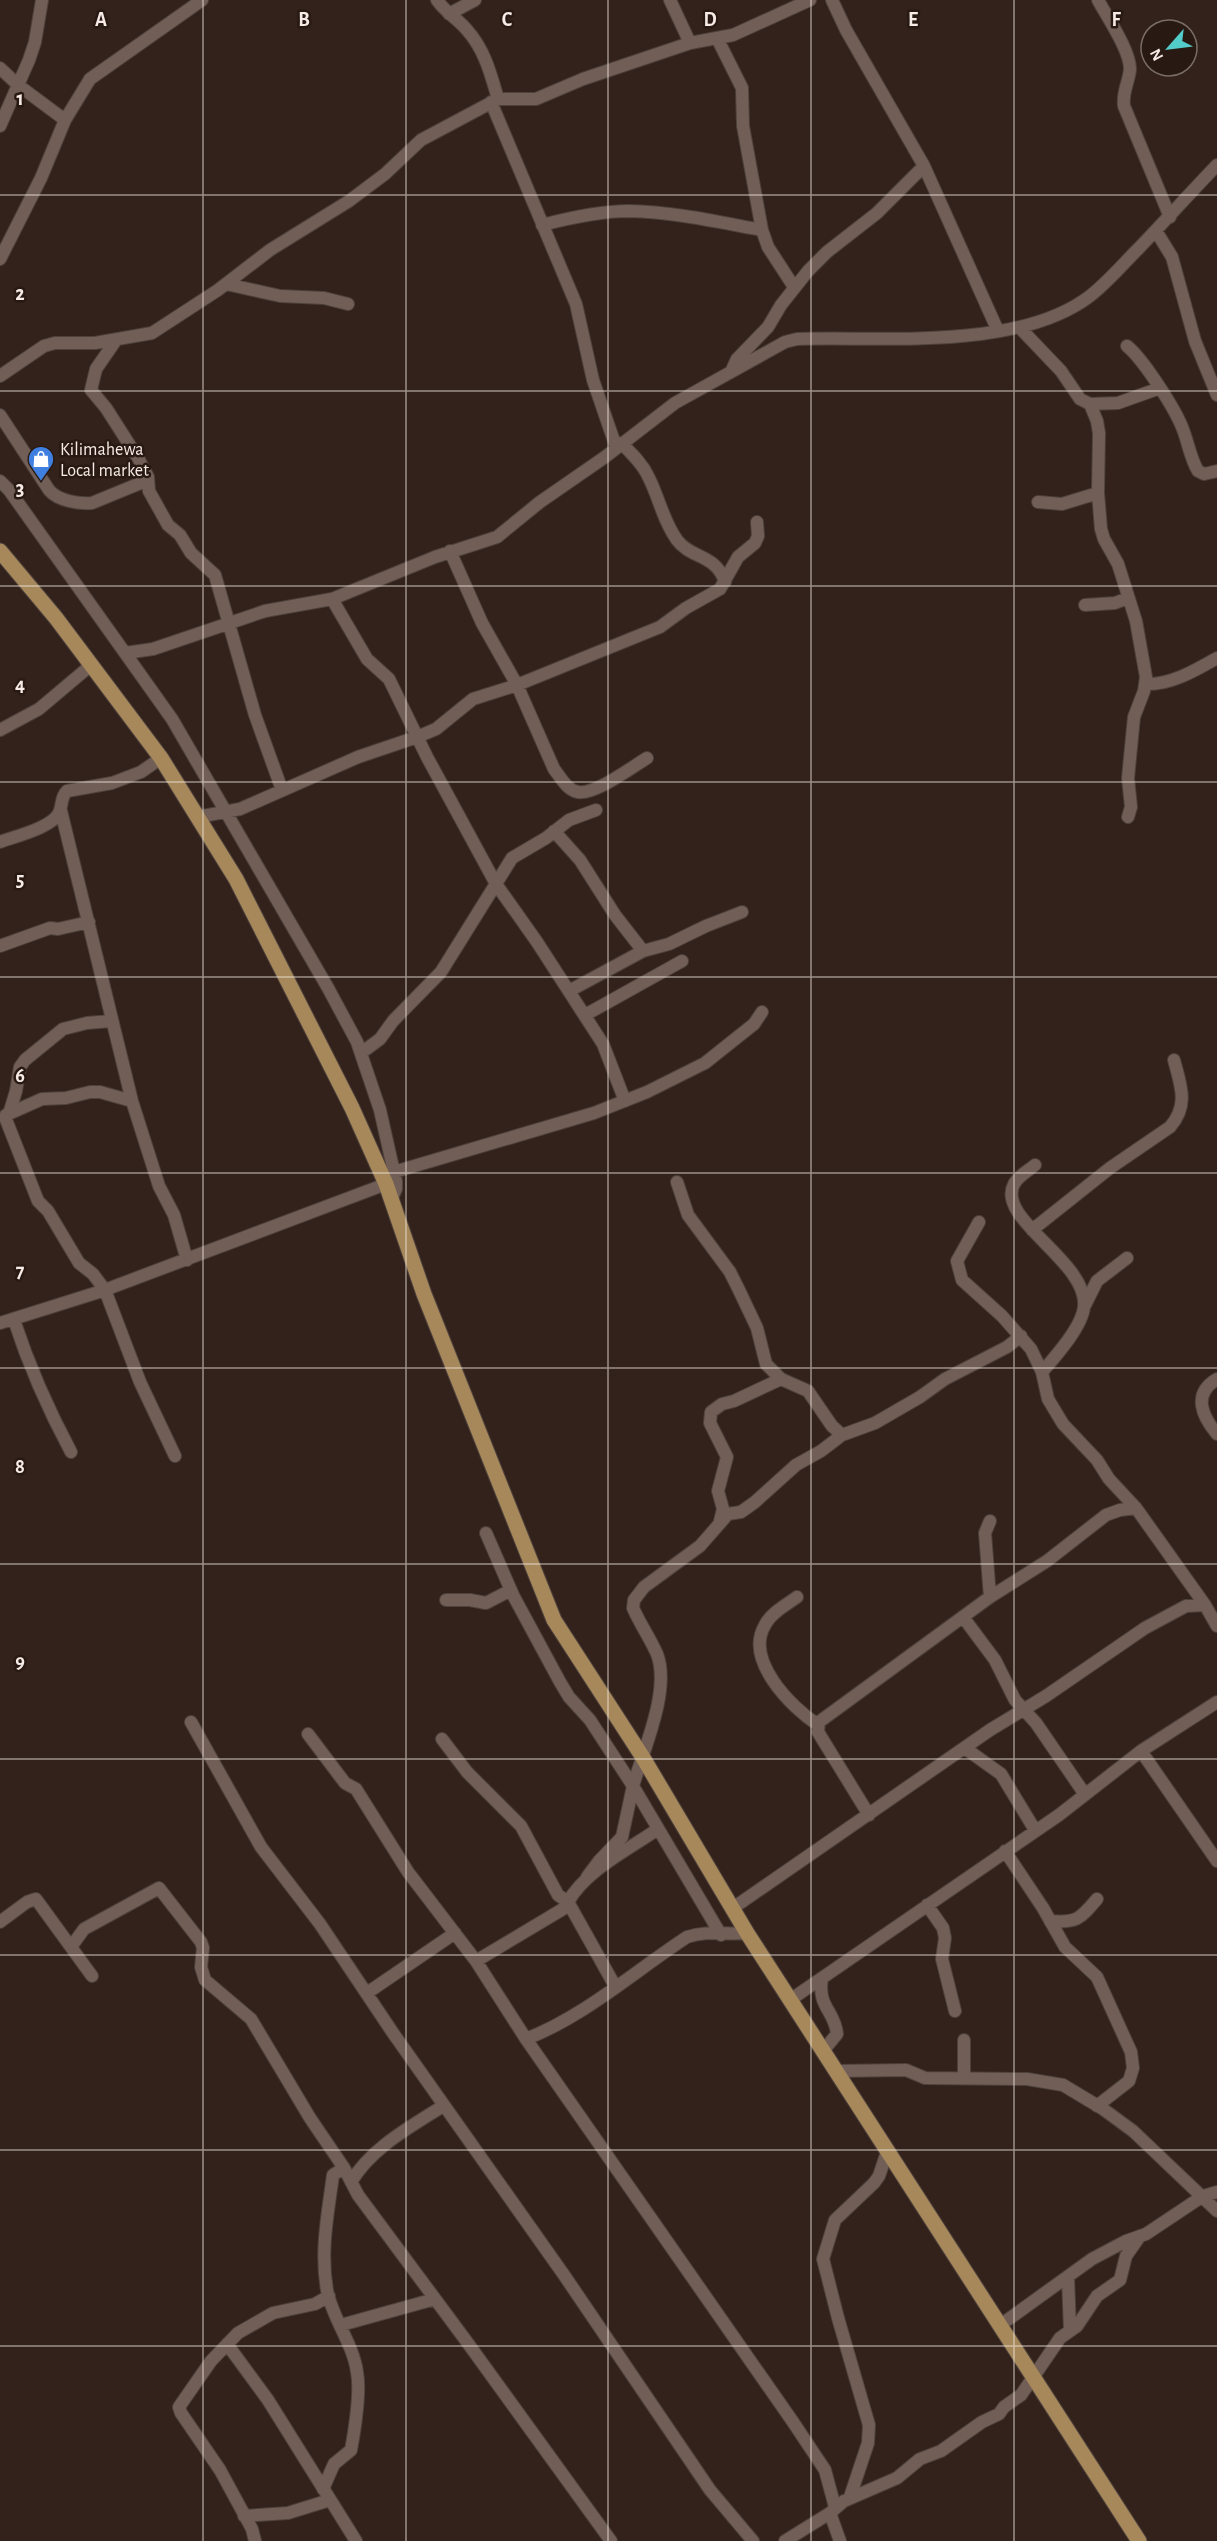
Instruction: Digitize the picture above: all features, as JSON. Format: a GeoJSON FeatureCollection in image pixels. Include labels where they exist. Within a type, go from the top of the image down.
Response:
{"type":"FeatureCollection","features":[{"type":"Feature","properties":{"kind":"main road"},"geometry":{"type":"LineString","coordinates":[[0,551],[56,618],[161,758],[242,891],[390,1178],[391,1200],[424,1294],[554,1620],[642,1756],[747,1933],[886,2152],[1139,2541]]}},
{"type":"Feature","properties":{"kind":"street"},"geometry":{"type":"LineString","coordinates":[[0,126],[35,42],[42,0]]}},
{"type":"Feature","properties":{"kind":"street"},"geometry":{"type":"LineString","coordinates":[[0,259],[41,178],[65,120],[90,80],[202,0]]}},
{"type":"Feature","properties":{"kind":"street"},"geometry":{"type":"LineString","coordinates":[[437,0],[466,28],[480,48],[490,71],[494,101],[542,225],[576,304],[593,380],[618,445],[640,463],[650,478],[659,506],[676,538],[682,545],[713,563],[722,573],[725,582]]}},
{"type":"Feature","properties":{"kind":"street"},"geometry":{"type":"LineString","coordinates":[[449,14],[475,0]]}},
{"type":"Feature","properties":{"kind":"street"},"geometry":{"type":"LineString","coordinates":[[670,0],[690,43]]}},
{"type":"Feature","properties":{"kind":"street"},"geometry":{"type":"LineString","coordinates":[[0,376],[44,346],[56,343],[95,343],[152,333],[226,284],[270,250],[363,190],[421,140],[494,101],[536,99],[575,82],[690,43],[732,34],[790,4],[810,0]]}},
{"type":"Feature","properties":{"kind":"street"},"geometry":{"type":"LineString","coordinates":[[832,0],[858,53],[924,166],[998,331]]}},
{"type":"Feature","properties":{"kind":"street"},"geometry":{"type":"LineString","coordinates":[[1098,0],[1126,56],[1130,71],[1123,96],[1124,106],[1170,217]]}},
{"type":"Feature","properties":{"kind":"street"},"geometry":{"type":"LineString","coordinates":[[717,38],[742,88],[743,126],[762,230],[768,248],[794,287]]}},
{"type":"Feature","properties":{"kind":"street"},"geometry":{"type":"LineString","coordinates":[[0,69],[65,120]]}},
{"type":"Feature","properties":{"kind":"street"},"geometry":{"type":"LineString","coordinates":[[125,653],[153,649],[265,611],[332,599],[450,551],[497,537],[675,403],[768,350],[797,339],[925,338],[998,331],[1020,328],[1068,309],[1088,297],[1170,217],[1217,165]]}},
{"type":"Feature","properties":{"kind":"street"},"geometry":{"type":"LineString","coordinates":[[732,371],[738,359],[768,327],[794,287],[826,252],[877,213],[924,166]]}},
{"type":"Feature","properties":{"kind":"street"},"geometry":{"type":"LineString","coordinates":[[542,225],[588,215],[628,211],[708,219],[762,230]]}},
{"type":"Feature","properties":{"kind":"street"},"geometry":{"type":"LineString","coordinates":[[1156,231],[1172,257],[1195,341],[1217,394]]}},
{"type":"Feature","properties":{"kind":"street"},"geometry":{"type":"LineString","coordinates":[[226,284],[272,294],[324,298],[348,304]]}},
{"type":"Feature","properties":{"kind":"street"},"geometry":{"type":"LineString","coordinates":[[1020,328],[1061,371],[1080,399],[1090,404],[1118,403],[1160,388]]}},
{"type":"Feature","properties":{"kind":"street"},"geometry":{"type":"LineString","coordinates":[[116,340],[96,369],[91,390],[138,458],[148,480],[149,491],[168,525],[180,535],[191,553],[215,575],[255,715],[282,790]]}},
{"type":"Feature","properties":{"kind":"street"},"geometry":{"type":"LineString","coordinates":[[1127,346],[1135,352],[1160,388],[1181,425],[1198,471],[1204,474],[1217,471]]}},
{"type":"Feature","properties":{"kind":"street"},"geometry":{"type":"LineString","coordinates":[[1090,404],[1099,433],[1098,493],[1104,539],[1118,564],[1141,637],[1146,684],[1134,717],[1128,778],[1131,807],[1128,818]]}},
{"type":"Feature","properties":{"kind":"street"},"geometry":{"type":"LineString","coordinates":[[0,415],[49,490],[56,497],[83,504],[92,503],[148,480]]}},
{"type":"Feature","properties":{"kind":"street"},"geometry":{"type":"LineString","coordinates":[[0,481],[9,490],[172,719],[328,988],[357,1042],[380,1110],[390,1178]]}},
{"type":"Feature","properties":{"kind":"street"},"geometry":{"type":"LineString","coordinates":[[1038,502],[1062,504],[1098,493]]}},
{"type":"Feature","properties":{"kind":"street"},"geometry":{"type":"LineString","coordinates":[[198,816],[240,809],[358,757],[417,737],[436,729],[473,699],[517,686],[660,627],[686,608],[712,594],[725,582],[738,557],[755,543],[758,536],[757,522]]}},
{"type":"Feature","properties":{"kind":"street"},"geometry":{"type":"LineString","coordinates":[[450,551],[482,623],[517,686],[554,769],[572,789],[585,792],[599,788],[647,758]]}},
{"type":"Feature","properties":{"kind":"street"},"geometry":{"type":"LineString","coordinates":[[1085,605],[1116,603],[1128,598]]}},
{"type":"Feature","properties":{"kind":"street"},"geometry":{"type":"LineString","coordinates":[[332,599],[367,659],[389,679],[417,737],[496,884],[603,1044],[625,1101]]}},
{"type":"Feature","properties":{"kind":"street"},"geometry":{"type":"LineString","coordinates":[[1146,684],[1174,679],[1217,658]]}},
{"type":"Feature","properties":{"kind":"street"},"geometry":{"type":"LineString","coordinates":[[0,730],[39,709],[90,666]]}},
{"type":"Feature","properties":{"kind":"street"},"geometry":{"type":"LineString","coordinates":[[161,758],[141,772],[121,780],[67,791],[63,796],[61,811],[132,1101],[159,1186],[174,1215],[187,1260]]}},
{"type":"Feature","properties":{"kind":"street"},"geometry":{"type":"LineString","coordinates":[[361,1053],[380,1039],[393,1021],[441,972],[512,858],[569,820],[596,810]]}},
{"type":"Feature","properties":{"kind":"street"},"geometry":{"type":"LineString","coordinates":[[0,842],[48,824],[61,811]]}},
{"type":"Feature","properties":{"kind":"street"},"geometry":{"type":"LineString","coordinates":[[554,831],[580,860],[615,915],[643,951]]}},
{"type":"Feature","properties":{"kind":"street"},"geometry":{"type":"LineString","coordinates":[[569,991],[643,951],[669,944],[742,912]]}},
{"type":"Feature","properties":{"kind":"street"},"geometry":{"type":"LineString","coordinates":[[0,946],[50,928],[58,929],[89,922]]}},
{"type":"Feature","properties":{"kind":"street"},"geometry":{"type":"LineString","coordinates":[[585,1015],[610,1003],[658,973],[682,962]]}},
{"type":"Feature","properties":{"kind":"street"},"geometry":{"type":"LineString","coordinates":[[0,1323],[105,1290],[187,1260],[390,1178],[625,1101],[705,1063],[754,1024],[762,1012]]}},
{"type":"Feature","properties":{"kind":"street"},"geometry":{"type":"LineString","coordinates":[[111,1021],[63,1029],[25,1060],[20,1068],[16,1090],[4,1116],[38,1202],[48,1210],[79,1263],[93,1274],[105,1290],[140,1382],[175,1456]]}},
{"type":"Feature","properties":{"kind":"street"},"geometry":{"type":"LineString","coordinates":[[1032,1230],[1102,1174],[1170,1127],[1176,1120],[1183,1102],[1174,1060]]}},
{"type":"Feature","properties":{"kind":"street"},"geometry":{"type":"LineString","coordinates":[[4,1116],[42,1099],[66,1098],[90,1092],[100,1092],[132,1101]]}},
{"type":"Feature","properties":{"kind":"street"},"geometry":{"type":"LineString","coordinates":[[1035,1165],[1015,1182],[1011,1195],[1016,1209],[1032,1230],[1077,1279],[1084,1306]]}},
{"type":"Feature","properties":{"kind":"street"},"geometry":{"type":"LineString","coordinates":[[677,1182],[688,1215],[730,1272],[757,1328],[766,1364],[781,1379],[808,1391],[832,1426],[842,1435]]}},
{"type":"Feature","properties":{"kind":"street"},"geometry":{"type":"LineString","coordinates":[[979,1221],[957,1261],[958,1274],[967,1286],[1002,1316],[1031,1349],[1042,1372],[1047,1399],[1054,1412],[1097,1460],[1123,1496],[1136,1508],[1205,1605],[1217,1626]]}},
{"type":"Feature","properties":{"kind":"street"},"geometry":{"type":"LineString","coordinates":[[1042,1372],[1061,1349],[1081,1316],[1097,1281],[1127,1258]]}},
{"type":"Feature","properties":{"kind":"street"},"geometry":{"type":"LineString","coordinates":[[14,1320],[23,1350],[40,1386],[45,1404],[71,1452]]}},
{"type":"Feature","properties":{"kind":"street"},"geometry":{"type":"LineString","coordinates":[[588,1878],[599,1861],[622,1837],[633,1786],[657,1712],[659,1664],[657,1655],[633,1608],[634,1600],[644,1587],[700,1546],[728,1514],[741,1512],[754,1503],[796,1465],[842,1435],[875,1423],[920,1397],[945,1379],[1007,1347],[1021,1336]]}},
{"type":"Feature","properties":{"kind":"street"},"geometry":{"type":"LineString","coordinates":[[720,1521],[723,1509],[718,1491],[727,1457],[710,1424],[711,1412],[722,1404],[734,1401],[781,1379]]}},
{"type":"Feature","properties":{"kind":"street"},"geometry":{"type":"LineString","coordinates":[[1217,1379],[1207,1387],[1201,1400],[1203,1414],[1217,1434]]}},
{"type":"Feature","properties":{"kind":"street"},"geometry":{"type":"LineString","coordinates":[[818,1725],[990,1597],[1047,1561],[1106,1515],[1136,1508]]}},
{"type":"Feature","properties":{"kind":"street"},"geometry":{"type":"LineString","coordinates":[[990,1521],[985,1533],[990,1597]]}},
{"type":"Feature","properties":{"kind":"street"},"geometry":{"type":"LineString","coordinates":[[486,1533],[511,1590],[560,1682],[590,1720],[633,1786],[721,1935]]}},
{"type":"Feature","properties":{"kind":"street"},"geometry":{"type":"LineString","coordinates":[[446,1600],[486,1603],[511,1590]]}},
{"type":"Feature","properties":{"kind":"street"},"geometry":{"type":"LineString","coordinates":[[797,1597],[766,1622],[760,1633],[761,1656],[764,1668],[780,1689],[802,1715],[818,1725]]}},
{"type":"Feature","properties":{"kind":"street"},"geometry":{"type":"LineString","coordinates":[[733,1908],[1145,1629],[1186,1606],[1205,1605]]}},
{"type":"Feature","properties":{"kind":"street"},"geometry":{"type":"LineString","coordinates":[[963,1617],[995,1660],[1016,1700],[1066,1764],[1084,1793]]}},
{"type":"Feature","properties":{"kind":"street"},"geometry":{"type":"LineString","coordinates":[[790,2000],[1059,1815],[1084,1793],[1141,1751],[1217,1702]]}},
{"type":"Feature","properties":{"kind":"street"},"geometry":{"type":"LineString","coordinates":[[191,1722],[261,1847],[320,1924],[443,2106],[564,2275],[710,2490],[753,2541]]}},
{"type":"Feature","properties":{"kind":"street"},"geometry":{"type":"LineString","coordinates":[[818,1725],[818,1732],[869,1815]]}},
{"type":"Feature","properties":{"kind":"street"},"geometry":{"type":"LineString","coordinates":[[308,1734],[345,1783],[356,1789],[408,1872],[476,1961],[526,2039],[811,2449],[829,2479],[840,2541]]}},
{"type":"Feature","properties":{"kind":"street"},"geometry":{"type":"LineString","coordinates":[[442,1739],[467,1772],[521,1826],[558,1895],[568,1904],[615,1986]]}},
{"type":"Feature","properties":{"kind":"street"},"geometry":{"type":"LineString","coordinates":[[966,1749],[1001,1774],[1035,1830]]}},
{"type":"Feature","properties":{"kind":"street"},"geometry":{"type":"LineString","coordinates":[[1141,1751],[1217,1861]]}},
{"type":"Feature","properties":{"kind":"street"},"geometry":{"type":"LineString","coordinates":[[476,1961],[568,1904],[578,1886],[658,1829]]}},
{"type":"Feature","properties":{"kind":"street"},"geometry":{"type":"LineString","coordinates":[[1005,1851],[1065,1947],[1097,1977],[1131,2052],[1133,2068],[1129,2081],[1097,2106]]}},
{"type":"Feature","properties":{"kind":"street"},"geometry":{"type":"LineString","coordinates":[[72,1947],[84,1929],[159,1888],[201,1942],[203,1948],[201,1967],[205,1980],[251,2019],[310,2118],[344,2168],[358,2195],[611,2541]]}},
{"type":"Feature","properties":{"kind":"street"},"geometry":{"type":"LineString","coordinates":[[0,1922],[27,1902],[36,1899],[92,1976]]}},
{"type":"Feature","properties":{"kind":"street"},"geometry":{"type":"LineString","coordinates":[[1050,1921],[1065,1922],[1079,1919],[1097,1899]]}},
{"type":"Feature","properties":{"kind":"street"},"geometry":{"type":"LineString","coordinates":[[927,1905],[943,1928],[945,1938],[942,1959],[955,2010]]}},
{"type":"Feature","properties":{"kind":"street"},"geometry":{"type":"LineString","coordinates":[[526,2039],[543,2033],[592,2004],[687,1937],[705,1932],[721,1935],[747,1933]]}},
{"type":"Feature","properties":{"kind":"street"},"geometry":{"type":"LineString","coordinates":[[366,1993],[455,1934]]}},
{"type":"Feature","properties":{"kind":"street"},"geometry":{"type":"LineString","coordinates":[[822,1978],[820,1996],[837,2034],[823,2051]]}},
{"type":"Feature","properties":{"kind":"street"},"geometry":{"type":"LineString","coordinates":[[964,2040],[964,2077]]}},
{"type":"Feature","properties":{"kind":"street"},"geometry":{"type":"LineString","coordinates":[[836,2071],[906,2070],[925,2078],[1027,2079],[1063,2085],[1133,2131],[1217,2211]]}},
{"type":"Feature","properties":{"kind":"street"},"geometry":{"type":"LineString","coordinates":[[351,2182],[359,2169],[378,2151],[443,2106]]}},
{"type":"Feature","properties":{"kind":"street"},"geometry":{"type":"LineString","coordinates":[[850,2498],[868,2443],[870,2425],[823,2259],[835,2220],[873,2183],[879,2175],[886,2152]]}},
{"type":"Feature","properties":{"kind":"street"},"geometry":{"type":"LineString","coordinates":[[323,2489],[334,2464],[351,2450],[358,2389],[357,2370],[329,2296],[324,2264],[325,2230],[333,2175],[344,2168]]}},
{"type":"Feature","properties":{"kind":"street"},"geometry":{"type":"LineString","coordinates":[[999,2326],[1092,2259],[1140,2236],[1203,2196],[1217,2192]]}},
{"type":"Feature","properties":{"kind":"street"},"geometry":{"type":"LineString","coordinates":[[785,2541],[850,2498],[897,2478],[920,2458],[941,2451],[982,2422],[999,2414],[1004,2407],[1021,2395],[1060,2338],[1081,2321],[1097,2296],[1120,2280],[1126,2256],[1140,2236]]}},
{"type":"Feature","properties":{"kind":"street"},"geometry":{"type":"LineString","coordinates":[[1068,2277],[1070,2331]]}},
{"type":"Feature","properties":{"kind":"street"},"geometry":{"type":"LineString","coordinates":[[255,2541],[252,2529],[220,2470],[179,2410],[181,2402],[211,2361],[238,2333],[273,2313],[315,2304],[329,2296]]}},
{"type":"Feature","properties":{"kind":"street"},"geometry":{"type":"LineString","coordinates":[[340,2325],[435,2299]]}},
{"type":"Feature","properties":{"kind":"street"},"geometry":{"type":"LineString","coordinates":[[227,2344],[268,2400],[356,2541]]}},
{"type":"Feature","properties":{"kind":"street"},"geometry":{"type":"LineString","coordinates":[[244,2516],[288,2513],[330,2500]]}},
{"type":"Feature","properties":{"kind":"place","name":"Kilimahewa Local market"},"geometry":{"type":"Point","coordinates":[41,482]}}]}
